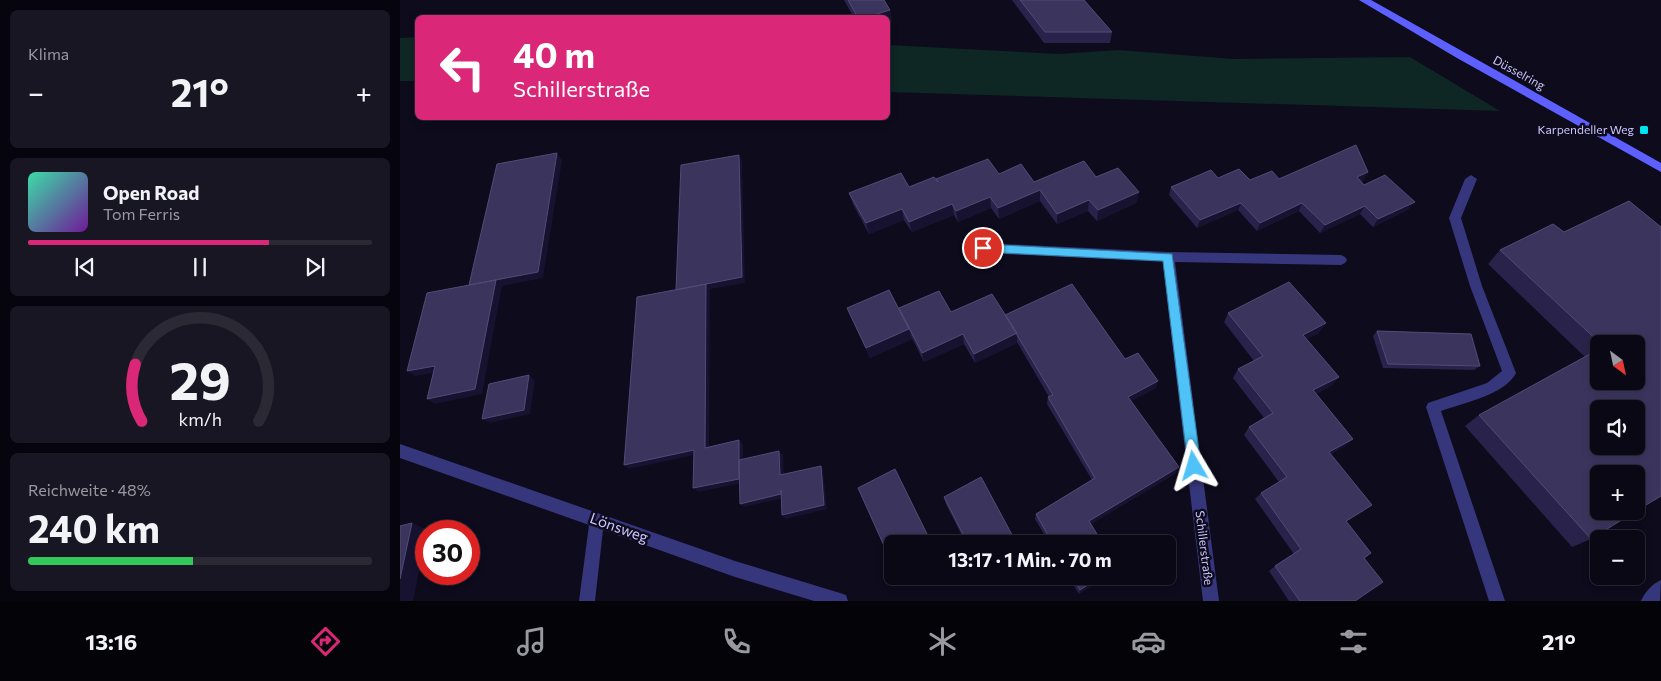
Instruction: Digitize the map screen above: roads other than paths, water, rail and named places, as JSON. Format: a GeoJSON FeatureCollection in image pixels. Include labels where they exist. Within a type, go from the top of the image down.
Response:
{"type":"FeatureCollection","features":[{"type":"Feature","properties":{"kind":"street","name":"Düsselring"},"geometry":{"type":"LineString","coordinates":[[1364,0],[1661,168]]}},
{"type":"Feature","properties":{"kind":"street"},"geometry":{"type":"LineString","coordinates":[[1472,180],[1455,218],[1476,286],[1509,373],[1491,388],[1433,407],[1497,601]]}},
{"type":"Feature","properties":{"kind":"street"},"geometry":{"type":"LineString","coordinates":[[983,248],[1168,257],[1341,260]]}},
{"type":"Feature","properties":{"kind":"street","name":"Schillerstraße"},"geometry":{"type":"LineString","coordinates":[[1168,257],[1211,601]]}},
{"type":"Feature","properties":{"kind":"street","name":"Lönsweg"},"geometry":{"type":"LineString","coordinates":[[400,451],[735,569],[840,601]]}},
{"type":"Feature","properties":{"kind":"street"},"geometry":{"type":"LineString","coordinates":[[587,601],[597,520]]}},
{"type":"Feature","properties":{"kind":"street"},"geometry":{"type":"LineString","coordinates":[[1649,601],[1661,588]]}},
{"type":"Feature","properties":{"kind":"place","name":"Karpendeller Weg"},"geometry":{"type":"Point","coordinates":[1644,130]}}]}
